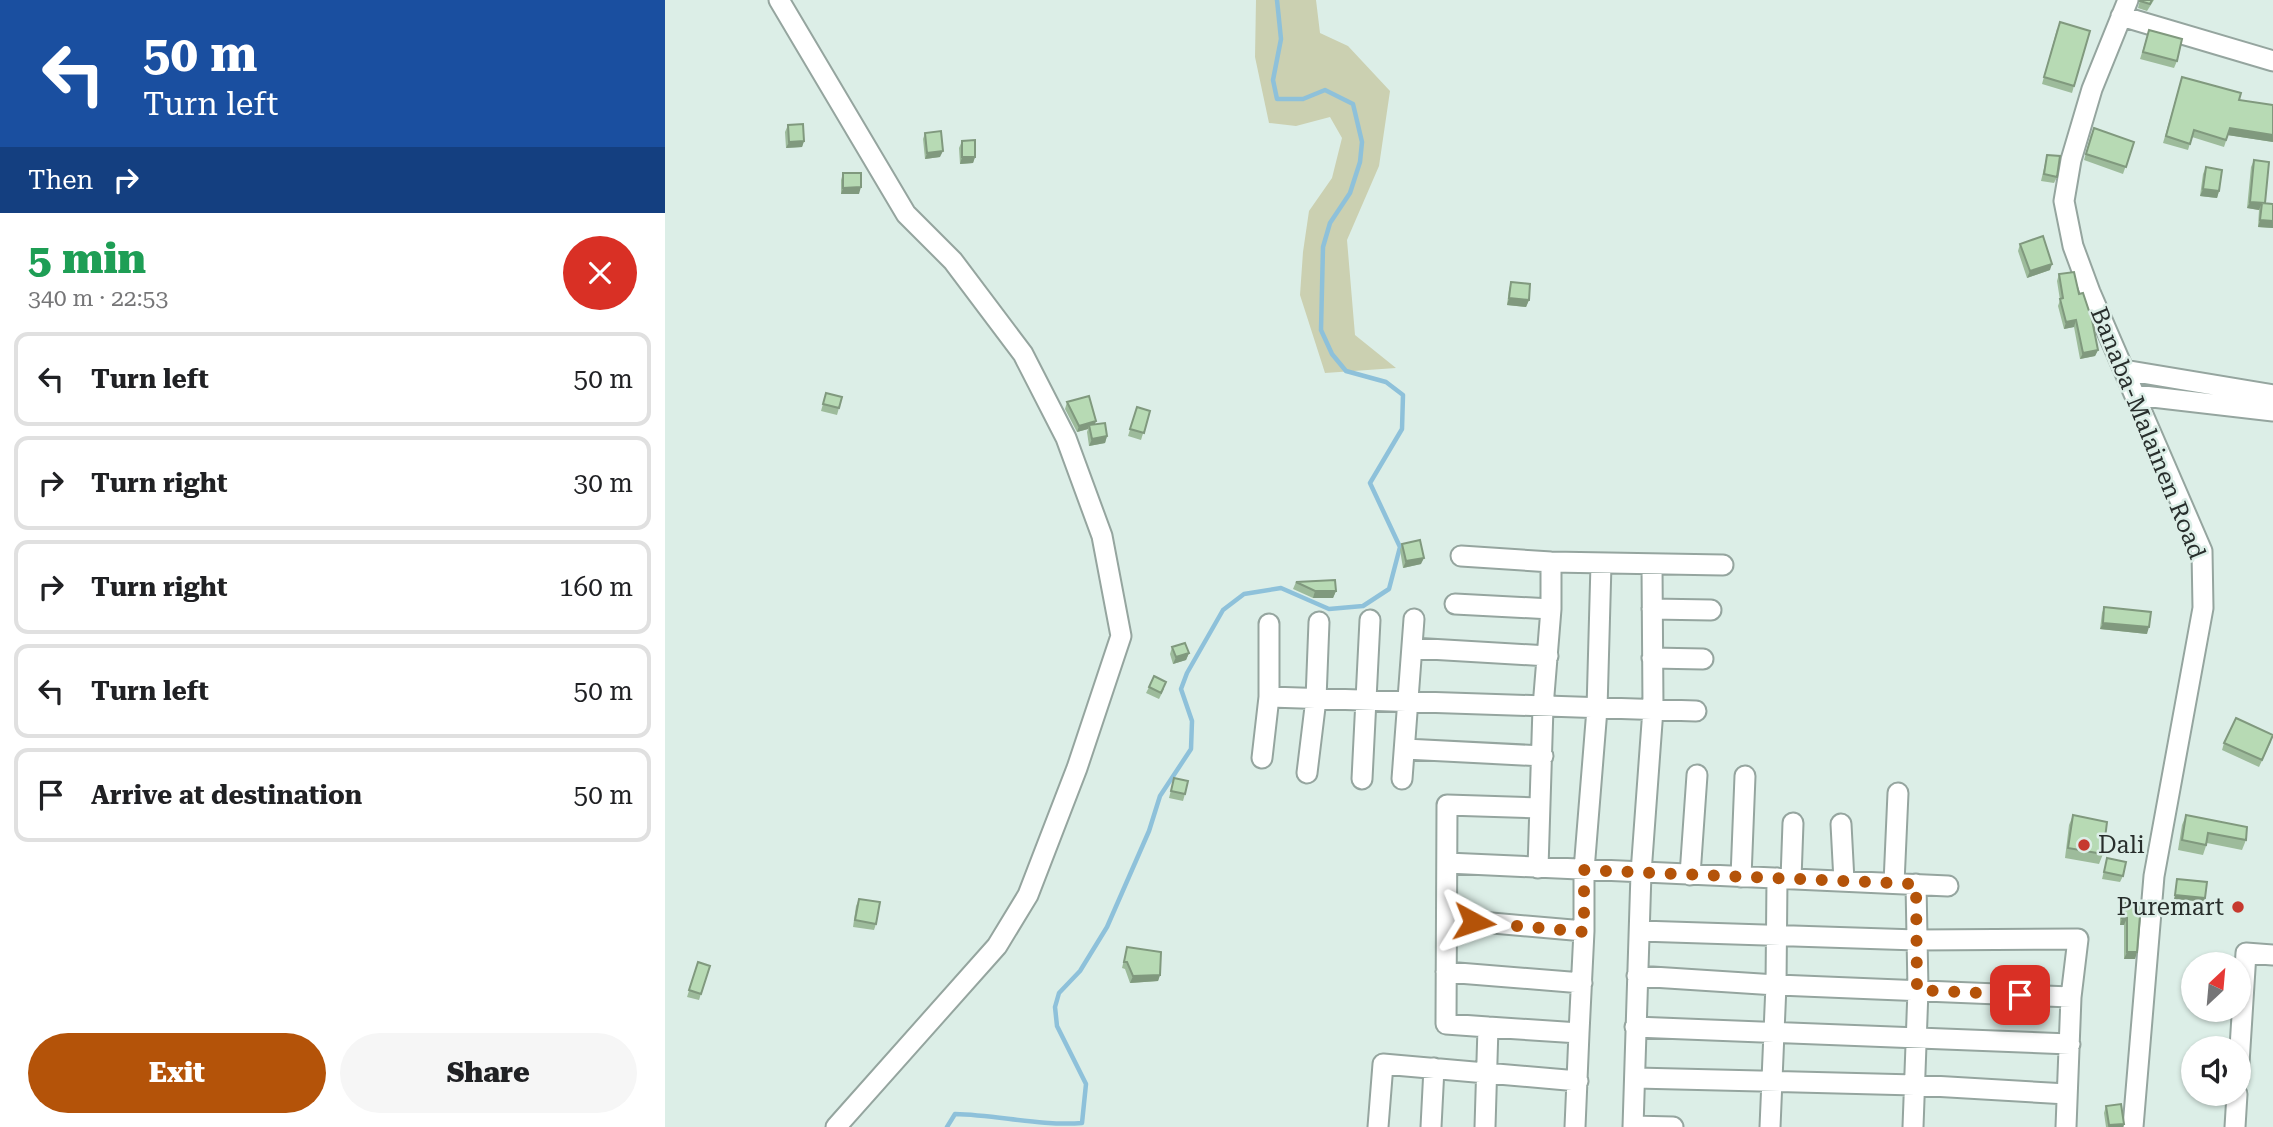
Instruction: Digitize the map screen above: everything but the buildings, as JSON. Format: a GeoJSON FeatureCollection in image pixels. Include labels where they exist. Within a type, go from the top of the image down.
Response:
{"type":"FeatureCollection","features":[{"type":"Feature","properties":{"kind":"street"},"geometry":{"type":"LineString","coordinates":[[779,0],[906,214],[953,261],[1023,354],[1066,438],[1102,536],[1121,636],[1077,768],[1028,895],[997,946],[836,1127]]}},
{"type":"Feature","properties":{"kind":"street"},"geometry":{"type":"LineString","coordinates":[[2125,8],[2273,61]]}},
{"type":"Feature","properties":{"kind":"street","name":"Banaba-Malainen Road"},"geometry":{"type":"LineString","coordinates":[[2125,8],[2092,89],[2071,160],[2064,201],[2073,246],[2202,551],[2204,583],[2203,608],[2154,876],[2133,1127]]}},
{"type":"Feature","properties":{"kind":"street"},"geometry":{"type":"LineString","coordinates":[[2124,370],[2273,395]]}},
{"type":"Feature","properties":{"kind":"street"},"geometry":{"type":"LineString","coordinates":[[2135,396],[2273,411]]}},
{"type":"Feature","properties":{"kind":"street"},"geometry":{"type":"LineString","coordinates":[[1461,555],[1601,564],[1723,565]]}},
{"type":"Feature","properties":{"kind":"street"},"geometry":{"type":"LineString","coordinates":[[1538,867],[1551,562]]}},
{"type":"Feature","properties":{"kind":"street"},"geometry":{"type":"LineString","coordinates":[[1575,1127],[1584,932],[1584,870],[1597,709],[1601,564]]}},
{"type":"Feature","properties":{"kind":"street"},"geometry":{"type":"LineString","coordinates":[[1652,565],[1653,709],[1641,873],[1633,1126],[1673,1127]]}},
{"type":"Feature","properties":{"kind":"street"},"geometry":{"type":"LineString","coordinates":[[1455,604],[1551,609]]}},
{"type":"Feature","properties":{"kind":"street"},"geometry":{"type":"LineString","coordinates":[[1652,609],[1711,610]]}},
{"type":"Feature","properties":{"kind":"street"},"geometry":{"type":"LineString","coordinates":[[1402,779],[1415,619]]}},
{"type":"Feature","properties":{"kind":"street"},"geometry":{"type":"LineString","coordinates":[[1362,779],[1370,620]]}},
{"type":"Feature","properties":{"kind":"street"},"geometry":{"type":"LineString","coordinates":[[1307,773],[1316,699],[1319,622]]}},
{"type":"Feature","properties":{"kind":"street"},"geometry":{"type":"LineString","coordinates":[[1262,758],[1269,697],[1269,624]]}},
{"type":"Feature","properties":{"kind":"street"},"geometry":{"type":"LineString","coordinates":[[1412,648],[1548,656]]}},
{"type":"Feature","properties":{"kind":"street"},"geometry":{"type":"LineString","coordinates":[[1652,658],[1703,659]]}},
{"type":"Feature","properties":{"kind":"street"},"geometry":{"type":"LineString","coordinates":[[1269,697],[1696,711]]}},
{"type":"Feature","properties":{"kind":"street"},"geometry":{"type":"LineString","coordinates":[[1405,749],[1542,755]]}},
{"type":"Feature","properties":{"kind":"street"},"geometry":{"type":"LineString","coordinates":[[1690,875],[1697,775]]}},
{"type":"Feature","properties":{"kind":"street"},"geometry":{"type":"LineString","coordinates":[[1741,877],[1745,776]]}},
{"type":"Feature","properties":{"kind":"street"},"geometry":{"type":"LineString","coordinates":[[1894,883],[1898,793]]}},
{"type":"Feature","properties":{"kind":"street"},"geometry":{"type":"LineString","coordinates":[[1539,808],[1447,805],[1446,1024],[1579,1033]]}},
{"type":"Feature","properties":{"kind":"street"},"geometry":{"type":"LineString","coordinates":[[1770,1127],[1776,985],[1775,936],[1793,823]]}},
{"type":"Feature","properties":{"kind":"street"},"geometry":{"type":"LineString","coordinates":[[1840,824],[1844,881]]}},
{"type":"Feature","properties":{"kind":"street"},"geometry":{"type":"LineString","coordinates":[[1447,863],[1948,886]]}},
{"type":"Feature","properties":{"kind":"street"},"geometry":{"type":"LineString","coordinates":[[1913,1127],[1917,990],[1916,884]]}},
{"type":"Feature","properties":{"kind":"street"},"geometry":{"type":"LineString","coordinates":[[1447,919],[1584,932]]}},
{"type":"Feature","properties":{"kind":"street"},"geometry":{"type":"LineString","coordinates":[[1640,932],[1917,940],[2078,939],[2071,997],[2066,1127]]}},
{"type":"Feature","properties":{"kind":"street"},"geometry":{"type":"LineString","coordinates":[[2241,1036],[2246,953],[2273,955]]}},
{"type":"Feature","properties":{"kind":"street"},"geometry":{"type":"LineString","coordinates":[[1446,972],[1582,983]]}},
{"type":"Feature","properties":{"kind":"street"},"geometry":{"type":"LineString","coordinates":[[1637,976],[1776,985],[2071,997]]}},
{"type":"Feature","properties":{"kind":"street"},"geometry":{"type":"LineString","coordinates":[[1485,1127],[1488,1027]]}},
{"type":"Feature","properties":{"kind":"street"},"geometry":{"type":"LineString","coordinates":[[1635,1027],[2070,1044]]}},
{"type":"Feature","properties":{"kind":"street"},"geometry":{"type":"LineString","coordinates":[[1378,1127],[1383,1065],[1578,1081]]}},
{"type":"Feature","properties":{"kind":"street"},"geometry":{"type":"LineString","coordinates":[[1431,1127],[1434,1068]]}},
{"type":"Feature","properties":{"kind":"street"},"geometry":{"type":"LineString","coordinates":[[1636,1078],[1915,1086],[2067,1094]]}},
{"type":"Feature","properties":{"kind":"street"},"geometry":{"type":"LineString","coordinates":[[2235,1127],[2236,1106]]}},
{"type":"Feature","properties":{"kind":"green space"},"geometry":{"type":"Polygon","coordinates":[[[1256,0],[1316,0],[1320,33],[1348,46],[1390,91],[1379,166],[1347,240],[1355,335],[1396,368],[1325,373],[1300,295],[1303,252],[1309,211],[1332,178],[1342,138],[1330,117],[1296,126],[1269,123],[1255,57],[1256,0]]]}},
{"type":"Feature","properties":{"kind":"waterway"},"geometry":{"type":"LineString","coordinates":[[947,1127],[955,1114],[1050,1123],[1082,1123],[1086,1084],[1057,1026],[1055,1007],[1059,993],[1080,971],[1107,927],[1149,831],[1160,796],[1191,749],[1192,721],[1181,689],[1187,673],[1223,610],[1244,594],[1281,588],[1329,609],[1363,606],[1389,589],[1400,547],[1370,483],[1402,429],[1403,395],[1386,382],[1346,371],[1332,354],[1321,330],[1323,247],[1330,223],[1350,193],[1360,162],[1362,142],[1353,104],[1325,90],[1303,99],[1277,99],[1273,80],[1281,39],[1277,0]]}},
{"type":"Feature","properties":{"kind":"place","name":"Dali"},"geometry":{"type":"Point","coordinates":[2084,845]}},
{"type":"Feature","properties":{"kind":"place","name":"Puremart"},"geometry":{"type":"Point","coordinates":[2238,907]}},
{"type":"Feature","properties":{"kind":"route"},"geometry":{"type":"LineString","coordinates":[[1474,922],[1584,932],[1584,870],[1916,884],[1917,990],[2020,995]]}}]}
